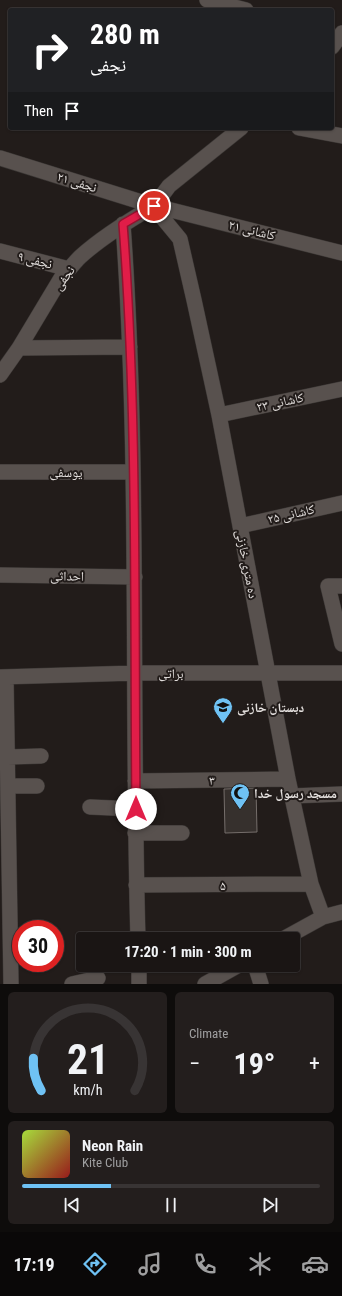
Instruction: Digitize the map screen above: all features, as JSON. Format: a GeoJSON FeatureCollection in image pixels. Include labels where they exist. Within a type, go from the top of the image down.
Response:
{"type":"FeatureCollection","features":[{"type":"Feature","properties":{"kind":"street"},"geometry":{"type":"LineString","coordinates":[[207,0],[238,8]]}},
{"type":"Feature","properties":{"kind":"street"},"geometry":{"type":"LineString","coordinates":[[334,43],[339,34]]}},
{"type":"Feature","properties":{"kind":"street"},"geometry":{"type":"LineString","coordinates":[[157,208],[169,186],[239,130]]}},
{"type":"Feature","properties":{"kind":"street"},"geometry":{"type":"LineString","coordinates":[[310,130],[342,136]]}},
{"type":"Feature","properties":{"kind":"street","name":"نجفی ۲۱"},"geometry":{"type":"LineString","coordinates":[[0,158],[157,208]]}},
{"type":"Feature","properties":{"kind":"street","name":"نجفی"},"geometry":{"type":"LineString","coordinates":[[2,366],[19,348],[61,278],[80,257],[123,224],[157,208]]}},
{"type":"Feature","properties":{"kind":"street","name":"کاشانی ۲۱"},"geometry":{"type":"LineString","coordinates":[[157,208],[342,253]]}},
{"type":"Feature","properties":{"kind":"street","name":"ده متری خازنی"},"geometry":{"type":"LineString","coordinates":[[157,208],[180,239],[219,415],[291,796],[311,884],[323,917]]}},
{"type":"Feature","properties":{"kind":"street"},"geometry":{"type":"LineString","coordinates":[[123,224],[130,347],[133,472],[136,673],[136,885],[138,932]]}},
{"type":"Feature","properties":{"kind":"street","name":"نجفی ۹"},"geometry":{"type":"LineString","coordinates":[[0,251],[69,269]]}},
{"type":"Feature","properties":{"kind":"street"},"geometry":{"type":"LineString","coordinates":[[19,348],[130,347]]}},
{"type":"Feature","properties":{"kind":"street","name":"کاشانی ۲۳"},"geometry":{"type":"LineString","coordinates":[[219,415],[342,389]]}},
{"type":"Feature","properties":{"kind":"street","name":"یوسفی"},"geometry":{"type":"LineString","coordinates":[[0,472],[133,472]]}},
{"type":"Feature","properties":{"kind":"street","name":"کاشانی ۲۵"},"geometry":{"type":"LineString","coordinates":[[240,526],[342,503]]}},
{"type":"Feature","properties":{"kind":"street","name":"احداثی"},"geometry":{"type":"LineString","coordinates":[[0,575],[135,577]]}},
{"type":"Feature","properties":{"kind":"street"},"geometry":{"type":"LineString","coordinates":[[342,586],[328,586],[342,644]]}},
{"type":"Feature","properties":{"kind":"street","name":"براتی"},"geometry":{"type":"LineString","coordinates":[[3,677],[136,673],[342,673]]}},
{"type":"Feature","properties":{"kind":"street"},"geometry":{"type":"LineString","coordinates":[[3,677],[8,757],[11,984]]}},
{"type":"Feature","properties":{"kind":"street"},"geometry":{"type":"LineString","coordinates":[[8,757],[41,756]]}},
{"type":"Feature","properties":{"kind":"street","name":"۳"},"geometry":{"type":"LineString","coordinates":[[135,781],[288,779]]}},
{"type":"Feature","properties":{"kind":"street"},"geometry":{"type":"LineString","coordinates":[[8,786],[37,786]]}},
{"type":"Feature","properties":{"kind":"street"},"geometry":{"type":"LineString","coordinates":[[291,796],[342,794]]}},
{"type":"Feature","properties":{"kind":"street"},"geometry":{"type":"LineString","coordinates":[[90,807],[136,809]]}},
{"type":"Feature","properties":{"kind":"street"},"geometry":{"type":"LineString","coordinates":[[136,833],[182,832]]}},
{"type":"Feature","properties":{"kind":"street","name":"۵"},"geometry":{"type":"LineString","coordinates":[[136,885],[311,884]]}},
{"type":"Feature","properties":{"kind":"street"},"geometry":{"type":"LineString","coordinates":[[296,932],[323,917],[342,912]]}},
{"type":"Feature","properties":{"kind":"street"},"geometry":{"type":"LineString","coordinates":[[139,972],[139,984]]}},
{"type":"Feature","properties":{"kind":"street"},"geometry":{"type":"LineString","coordinates":[[206,984],[227,972]]}},
{"type":"Feature","properties":{"kind":"street"},"geometry":{"type":"LineString","coordinates":[[257,972],[261,984]]}},
{"type":"Feature","properties":{"kind":"street"},"geometry":{"type":"LineString","coordinates":[[72,984],[98,978]]}},
{"type":"Feature","properties":{"kind":"building","name":"مسجد رسول خدا"},"geometry":{"type":"Polygon","coordinates":[[[256,788],[257,832],[225,833],[224,789],[256,788]]]}},
{"type":"Feature","properties":{"kind":"place","name":"دبستان خازنی"},"geometry":{"type":"Point","coordinates":[223,724]}},
{"type":"Feature","properties":{"kind":"place","name":"مسجد رسول خدا"},"geometry":{"type":"Point","coordinates":[240,810]}},
{"type":"Feature","properties":{"kind":"route"},"geometry":{"type":"LineString","coordinates":[[136,809],[131,380],[123,224],[154,206]]}}]}
